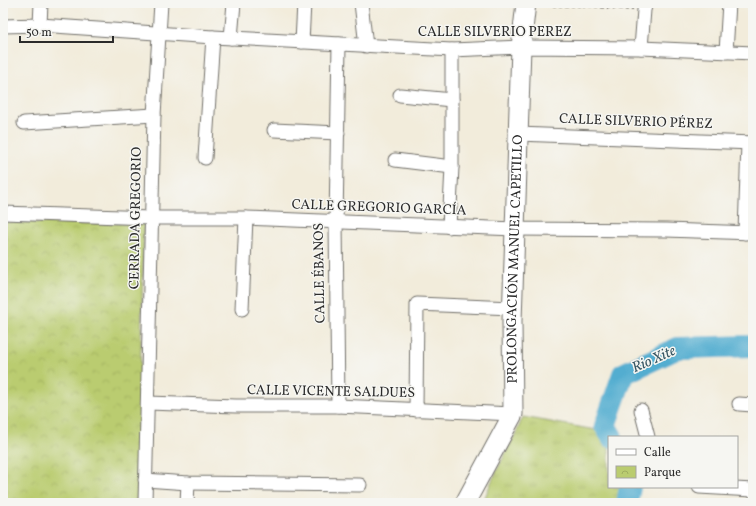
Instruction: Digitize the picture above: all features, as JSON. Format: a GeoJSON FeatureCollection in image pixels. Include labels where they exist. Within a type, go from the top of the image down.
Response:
{"type":"FeatureCollection","features":[{"type":"Feature","properties":{"kind":"street"},"geometry":{"type":"LineString","coordinates":[[40,25],[41,3]]}},
{"type":"Feature","properties":{"kind":"street","name":"CERRADA GREGORIO"},"geometry":{"type":"LineString","coordinates":[[145,503],[154,115],[160,3]]}},
{"type":"Feature","properties":{"kind":"street"},"geometry":{"type":"LineString","coordinates":[[231,38],[234,3]]}},
{"type":"Feature","properties":{"kind":"street"},"geometry":{"type":"LineString","coordinates":[[302,42],[304,3]]}},
{"type":"Feature","properties":{"kind":"street"},"geometry":{"type":"LineString","coordinates":[[361,3],[366,46]]}},
{"type":"Feature","properties":{"kind":"street"},"geometry":{"type":"LineString","coordinates":[[726,52],[729,3]]}},
{"type":"Feature","properties":{"kind":"street","name":"PROLONGACIÓN MANUEL CAPETILLO"},"geometry":{"type":"LineString","coordinates":[[465,503],[513,414],[512,308],[521,47],[526,4]]}},
{"type":"Feature","properties":{"kind":"street"},"geometry":{"type":"LineString","coordinates":[[641,48],[645,7]]}},
{"type":"Feature","properties":{"kind":"street","name":"CALLE SILVERIO PEREZ"},"geometry":{"type":"LineString","coordinates":[[3,26],[40,25],[213,37],[452,50],[521,47],[641,48],[753,54]]}},
{"type":"Feature","properties":{"kind":"street"},"geometry":{"type":"LineString","coordinates":[[205,158],[213,37]]}},
{"type":"Feature","properties":{"kind":"street","name":"CALLE ÉBANOS"},"geometry":{"type":"LineString","coordinates":[[338,44],[336,221],[338,406]]}},
{"type":"Feature","properties":{"kind":"street"},"geometry":{"type":"LineString","coordinates":[[449,227],[452,167],[452,50]]}},
{"type":"Feature","properties":{"kind":"street"},"geometry":{"type":"LineString","coordinates":[[400,95],[452,100]]}},
{"type":"Feature","properties":{"kind":"street"},"geometry":{"type":"LineString","coordinates":[[24,123],[154,115]]}},
{"type":"Feature","properties":{"kind":"street"},"geometry":{"type":"LineString","coordinates":[[274,130],[338,133]]}},
{"type":"Feature","properties":{"kind":"street","name":"CALLE SILVERIO PÉREZ"},"geometry":{"type":"LineString","coordinates":[[518,134],[751,143]]}},
{"type":"Feature","properties":{"kind":"street"},"geometry":{"type":"LineString","coordinates":[[749,233],[751,143]]}},
{"type":"Feature","properties":{"kind":"street"},"geometry":{"type":"LineString","coordinates":[[395,160],[452,167]]}},
{"type":"Feature","properties":{"kind":"street","name":"CALLE GREGORIO GARCÍA"},"geometry":{"type":"LineString","coordinates":[[3,213],[151,218],[246,218],[515,229],[749,233]]}},
{"type":"Feature","properties":{"kind":"street"},"geometry":{"type":"LineString","coordinates":[[242,309],[246,218]]}},
{"type":"Feature","properties":{"kind":"street"},"geometry":{"type":"LineString","coordinates":[[416,410],[417,304],[512,308]]}},
{"type":"Feature","properties":{"kind":"street","name":"CALLE VICENTE SALDUES"},"geometry":{"type":"LineString","coordinates":[[148,403],[236,406],[338,406],[513,414]]}},
{"type":"Feature","properties":{"kind":"street"},"geometry":{"type":"LineString","coordinates":[[739,404],[753,405]]}},
{"type":"Feature","properties":{"kind":"street"},"geometry":{"type":"LineString","coordinates":[[641,410],[648,436]]}},
{"type":"Feature","properties":{"kind":"street"},"geometry":{"type":"LineString","coordinates":[[145,480],[360,485]]}},
{"type":"Feature","properties":{"kind":"street"},"geometry":{"type":"LineString","coordinates":[[187,503],[188,482]]}},
{"type":"Feature","properties":{"kind":"street"},"geometry":{"type":"LineString","coordinates":[[717,488],[753,490]]}},
{"type":"Feature","properties":{"kind":"path"},"geometry":{"type":"LineString","coordinates":[[526,4],[645,7]]}},
{"type":"Feature","properties":{"kind":"green space"},"geometry":{"type":"Polygon","coordinates":[[[3,222],[144,224],[137,503],[3,503],[3,222]]]}},
{"type":"Feature","properties":{"kind":"green space"},"geometry":{"type":"Polygon","coordinates":[[[523,417],[607,432],[609,436],[608,488],[627,488],[625,503],[483,503],[523,417]]]}},
{"type":"Feature","properties":{"kind":"waterway","name":"Rio Xite"},"geometry":{"type":"LineString","coordinates":[[611,436],[605,426],[623,374],[678,348],[753,346]]}},
{"type":"Feature","properties":{"kind":"waterway","name":"Rio Xite"},"geometry":{"type":"LineString","coordinates":[[627,503],[630,488]]}}]}
